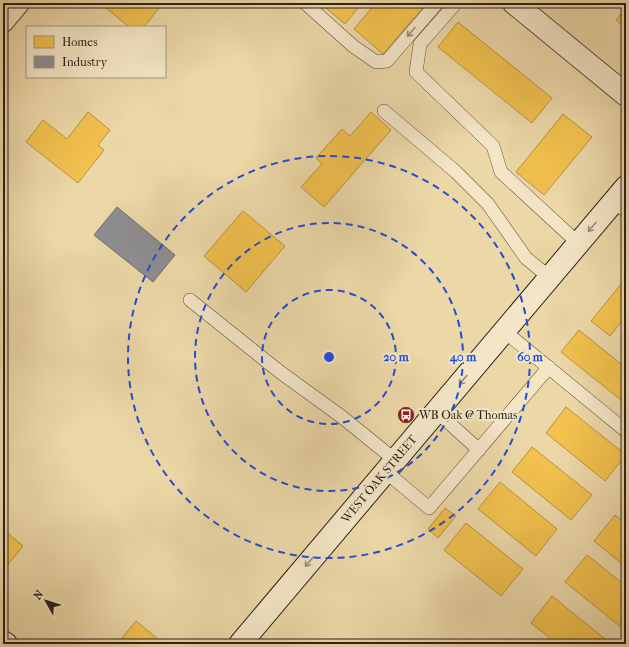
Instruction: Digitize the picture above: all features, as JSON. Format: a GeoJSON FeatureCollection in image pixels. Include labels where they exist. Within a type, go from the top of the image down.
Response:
{"type":"FeatureCollection","features":[{"type":"Feature","properties":{"kind":"main road"},"geometry":{"type":"LineString","coordinates":[[3,21],[18,3]]}},
{"type":"Feature","properties":{"kind":"main road"},"geometry":{"type":"LineString","coordinates":[[514,3],[626,95]]}},
{"type":"Feature","properties":{"kind":"main road","name":"WEST OAK STREET"},"geometry":{"type":"LineString","coordinates":[[240,644],[578,243],[622,200]]}},
{"type":"Feature","properties":{"kind":"lane"},"geometry":{"type":"LineString","coordinates":[[305,3],[353,46],[376,62],[386,61],[437,3]]}},
{"type":"Feature","properties":{"kind":"lane"},"geometry":{"type":"LineString","coordinates":[[456,3],[420,44],[416,72],[493,146],[501,172],[578,243]]}},
{"type":"Feature","properties":{"kind":"lane"},"geometry":{"type":"LineString","coordinates":[[384,111],[461,178],[488,204],[526,258],[549,278]]}},
{"type":"Feature","properties":{"kind":"lane"},"geometry":{"type":"LineString","coordinates":[[190,300],[280,372],[342,417],[429,508],[549,367]]}},
{"type":"Feature","properties":{"kind":"lane"},"geometry":{"type":"LineString","coordinates":[[504,331],[626,431]]}},
{"type":"Feature","properties":{"kind":"lane"},"geometry":{"type":"LineString","coordinates":[[436,411],[479,450]]}},
{"type":"Feature","properties":{"kind":"building: Homes"},"geometry":{"type":"Polygon","coordinates":[[[109,3],[163,3],[145,26],[128,26],[105,7],[109,3]]]}},
{"type":"Feature","properties":{"kind":"building: Homes"},"geometry":{"type":"Polygon","coordinates":[[[320,3],[362,3],[345,24],[320,3]]]}},
{"type":"Feature","properties":{"kind":"building: Homes"},"geometry":{"type":"Polygon","coordinates":[[[376,3],[427,3],[383,54],[354,29],[376,3]]]}},
{"type":"Feature","properties":{"kind":"building: Homes"},"geometry":{"type":"Polygon","coordinates":[[[626,8],[626,28],[616,20],[626,8]]]}},
{"type":"Feature","properties":{"kind":"building: Homes"},"geometry":{"type":"Polygon","coordinates":[[[458,22],[552,98],[532,123],[438,47],[458,22]]]}},
{"type":"Feature","properties":{"kind":"building: Homes"},"geometry":{"type":"Polygon","coordinates":[[[88,112],[110,130],[98,145],[104,150],[78,183],[26,142],[43,120],[67,139],[88,112]]]}},
{"type":"Feature","properties":{"kind":"building: Homes"},"geometry":{"type":"Polygon","coordinates":[[[371,112],[391,130],[324,207],[301,187],[322,164],[316,158],[342,129],[350,136],[371,112]]]}},
{"type":"Feature","properties":{"kind":"building: Homes"},"geometry":{"type":"Polygon","coordinates":[[[563,114],[592,137],[544,195],[516,172],[563,114]]]}},
{"type":"Feature","properties":{"kind":"building: Homes"},"geometry":{"type":"Polygon","coordinates":[[[243,211],[285,246],[246,292],[204,256],[243,211]]]}},
{"type":"Feature","properties":{"kind":"building: Homes"},"geometry":{"type":"Polygon","coordinates":[[[626,278],[626,316],[610,336],[591,321],[626,278]]]}},
{"type":"Feature","properties":{"kind":"building: Homes"},"geometry":{"type":"Polygon","coordinates":[[[579,330],[626,368],[626,404],[561,352],[579,330]]]}},
{"type":"Feature","properties":{"kind":"building: Homes"},"geometry":{"type":"Polygon","coordinates":[[[566,407],[626,455],[605,481],[546,433],[566,407]]]}},
{"type":"Feature","properties":{"kind":"building: Homes"},"geometry":{"type":"Polygon","coordinates":[[[532,447],[592,495],[571,520],[512,472],[532,447]]]}},
{"type":"Feature","properties":{"kind":"building: Homes"},"geometry":{"type":"Polygon","coordinates":[[[500,482],[557,529],[536,556],[478,509],[500,482]]]}},
{"type":"Feature","properties":{"kind":"building: Homes"},"geometry":{"type":"Polygon","coordinates":[[[445,508],[456,516],[438,538],[428,529],[445,508]]]}},
{"type":"Feature","properties":{"kind":"building: Homes"},"geometry":{"type":"Polygon","coordinates":[[[615,515],[626,524],[626,567],[594,541],[615,515]]]}},
{"type":"Feature","properties":{"kind":"building: Homes"},"geometry":{"type":"Polygon","coordinates":[[[466,523],[523,569],[501,596],[444,550],[466,523]]]}},
{"type":"Feature","properties":{"kind":"building: Homes"},"geometry":{"type":"Polygon","coordinates":[[[3,529],[23,546],[3,571],[3,529]]]}},
{"type":"Feature","properties":{"kind":"building: Homes"},"geometry":{"type":"Polygon","coordinates":[[[587,555],[626,586],[626,623],[622,628],[565,582],[587,555]]]}},
{"type":"Feature","properties":{"kind":"building: Homes"},"geometry":{"type":"Polygon","coordinates":[[[552,596],[610,643],[557,644],[531,623],[552,596]]]}},
{"type":"Feature","properties":{"kind":"building: Homes"},"geometry":{"type":"Polygon","coordinates":[[[136,621],[164,644],[117,644],[136,621]]]}},
{"type":"Feature","properties":{"kind":"building: Industry"},"geometry":{"type":"Polygon","coordinates":[[[117,207],[175,255],[153,282],[94,235],[117,207]]]}},
{"type":"Feature","properties":{"kind":"place","name":"WB Oak @ Thomas"},"geometry":{"type":"Point","coordinates":[406,415]}}]}
